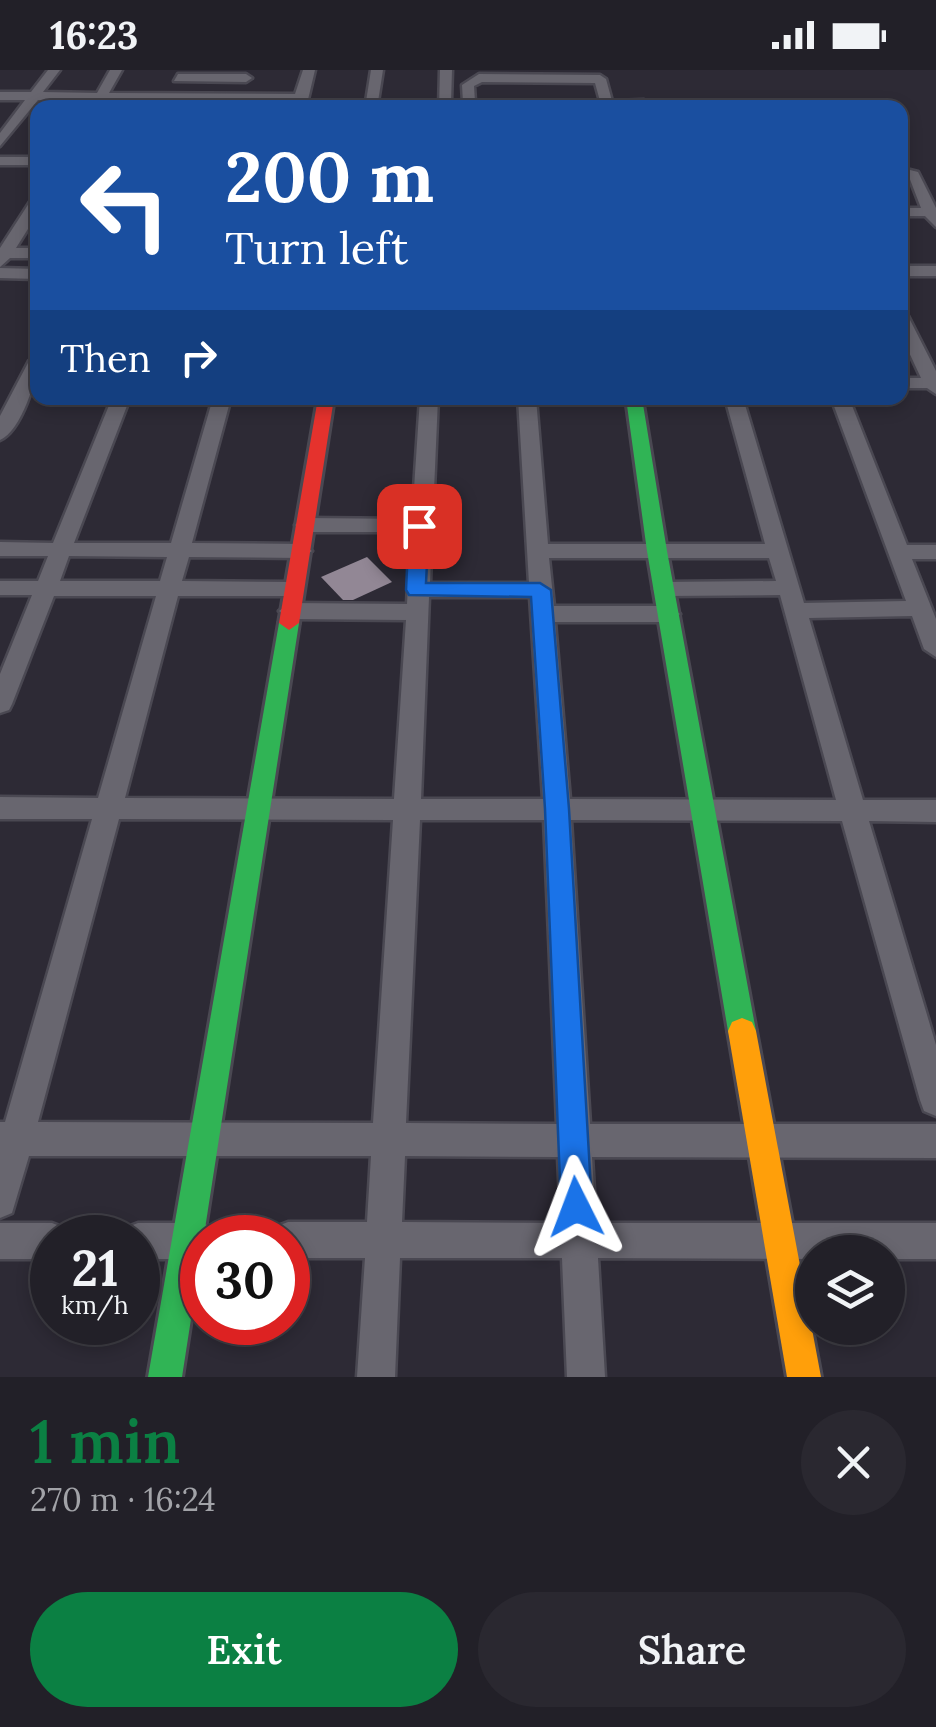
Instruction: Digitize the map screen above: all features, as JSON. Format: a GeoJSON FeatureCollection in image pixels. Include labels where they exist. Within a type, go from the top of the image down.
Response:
{"type":"FeatureCollection","features":[{"type":"Feature","properties":{"kind":"street"},"geometry":{"type":"LineString","coordinates":[[31,100],[54,70]]}},
{"type":"Feature","properties":{"kind":"street"},"geometry":{"type":"LineString","coordinates":[[100,96],[116,70]]}},
{"type":"Feature","properties":{"kind":"street"},"geometry":{"type":"LineString","coordinates":[[301,100],[308,70]]}},
{"type":"Feature","properties":{"kind":"street"},"geometry":{"type":"LineString","coordinates":[[373,100],[377,70]]}},
{"type":"Feature","properties":{"kind":"street"},"geometry":{"type":"LineString","coordinates":[[445,100],[446,70]]}},
{"type":"Feature","properties":{"kind":"street"},"geometry":{"type":"LineString","coordinates":[[0,96],[100,96],[178,77],[247,74],[236,100]]}},
{"type":"Feature","properties":{"kind":"street"},"geometry":{"type":"LineString","coordinates":[[469,100],[468,85],[478,74],[598,74],[639,100]]}},
{"type":"Feature","properties":{"kind":"street"},"geometry":{"type":"LineString","coordinates":[[534,74],[536,100]]}},
{"type":"Feature","properties":{"kind":"street"},"geometry":{"type":"LineString","coordinates":[[598,74],[606,100]]}},
{"type":"Feature","properties":{"kind":"street"},"geometry":{"type":"LineString","coordinates":[[167,100],[178,77]]}},
{"type":"Feature","properties":{"kind":"street"},"geometry":{"type":"LineString","coordinates":[[0,84],[44,84],[138,100]]}},
{"type":"Feature","properties":{"kind":"street"},"geometry":{"type":"LineString","coordinates":[[0,142],[30,101]]}},
{"type":"Feature","properties":{"kind":"street"},"geometry":{"type":"LineString","coordinates":[[0,161],[30,161]]}},
{"type":"Feature","properties":{"kind":"street"},"geometry":{"type":"LineString","coordinates":[[908,176],[934,216]]}},
{"type":"Feature","properties":{"kind":"street"},"geometry":{"type":"LineString","coordinates":[[2,256],[30,212]]}},
{"type":"Feature","properties":{"kind":"street"},"geometry":{"type":"LineString","coordinates":[[908,213],[934,216]]}},
{"type":"Feature","properties":{"kind":"street"},"geometry":{"type":"LineString","coordinates":[[2,256],[30,254]]}},
{"type":"Feature","properties":{"kind":"street"},"geometry":{"type":"LineString","coordinates":[[908,271],[936,271]]}},
{"type":"Feature","properties":{"kind":"street"},"geometry":{"type":"LineString","coordinates":[[0,273],[30,274]]}},
{"type":"Feature","properties":{"kind":"street"},"geometry":{"type":"LineString","coordinates":[[908,332],[935,385]]}},
{"type":"Feature","properties":{"kind":"street"},"geometry":{"type":"LineString","coordinates":[[0,381],[30,381]]}},
{"type":"Feature","properties":{"kind":"street"},"geometry":{"type":"LineString","coordinates":[[908,383],[935,385]]}},
{"type":"Feature","properties":{"kind":"street"},"geometry":{"type":"LineString","coordinates":[[0,434],[30,384]]}},
{"type":"Feature","properties":{"kind":"street"},"geometry":{"type":"LineString","coordinates":[[0,704],[118,405]]}},
{"type":"Feature","properties":{"kind":"street"},"geometry":{"type":"LineString","coordinates":[[0,1200],[8,1140],[110,807],[220,405]]}},
{"type":"Feature","properties":{"kind":"street"},"geometry":{"type":"LineString","coordinates":[[196,1215],[202,1140],[325,405]]}},
{"type":"Feature","properties":{"kind":"street"},"geometry":{"type":"LineString","coordinates":[[376,1377],[428,405]]}},
{"type":"Feature","properties":{"kind":"street"},"geometry":{"type":"LineString","coordinates":[[527,405],[557,809],[586,1377]]}},
{"type":"Feature","properties":{"kind":"street"},"geometry":{"type":"LineString","coordinates":[[635,405],[657,551],[804,1377]]}},
{"type":"Feature","properties":{"kind":"street"},"geometry":{"type":"LineString","coordinates":[[736,405],[936,1100]]}},
{"type":"Feature","properties":{"kind":"street"},"geometry":{"type":"LineString","coordinates":[[843,405],[936,649]]}},
{"type":"Feature","properties":{"kind":"street"},"geometry":{"type":"LineString","coordinates":[[305,526],[419,526]]}},
{"type":"Feature","properties":{"kind":"street"},"geometry":{"type":"LineString","coordinates":[[0,549],[300,551]]}},
{"type":"Feature","properties":{"kind":"street"},"geometry":{"type":"LineString","coordinates":[[538,551],[776,551]]}},
{"type":"Feature","properties":{"kind":"street"},"geometry":{"type":"LineString","coordinates":[[896,552],[936,552]]}},
{"type":"Feature","properties":{"kind":"street"},"geometry":{"type":"LineString","coordinates":[[0,588],[170,589],[292,600],[542,602],[669,614]]}},
{"type":"Feature","properties":{"kind":"street"},"geometry":{"type":"LineString","coordinates":[[664,589],[790,600],[915,599],[936,590]]}},
{"type":"Feature","properties":{"kind":"street"},"geometry":{"type":"LineString","coordinates":[[0,808],[936,812]]}},
{"type":"Feature","properties":{"kind":"street"},"geometry":{"type":"LineString","coordinates":[[8,1140],[936,1141]]}},
{"type":"Feature","properties":{"kind":"street"},"geometry":{"type":"LineString","coordinates":[[0,1240],[30,1241]]}},
{"type":"Feature","properties":{"kind":"street"},"geometry":{"type":"LineString","coordinates":[[310,1240],[936,1241]]}},
{"type":"Feature","properties":{"kind":"street"},"geometry":{"type":"LineString","coordinates":[[165,1377],[180,1307]]}},
{"type":"Feature","properties":{"kind":"building"},"geometry":{"type":"Polygon","coordinates":[[[367,557],[392,582],[353,600],[343,600],[321,577],[367,557]]]}},
{"type":"Feature","properties":{"kind":"traffic: fast"},"geometry":{"type":"LineString","coordinates":[[635,405],[742,1031]]}},
{"type":"Feature","properties":{"kind":"traffic: fast"},"geometry":{"type":"LineString","coordinates":[[165,1377],[289,623]]}},
{"type":"Feature","properties":{"kind":"traffic: slow"},"geometry":{"type":"LineString","coordinates":[[742,1031],[804,1377]]}},
{"type":"Feature","properties":{"kind":"traffic: jam"},"geometry":{"type":"LineString","coordinates":[[289,623],[325,405]]}},
{"type":"Feature","properties":{"kind":"route"},"geometry":{"type":"LineString","coordinates":[[419,526],[416,590],[540,590],[557,809],[576,1207]]}}]}
